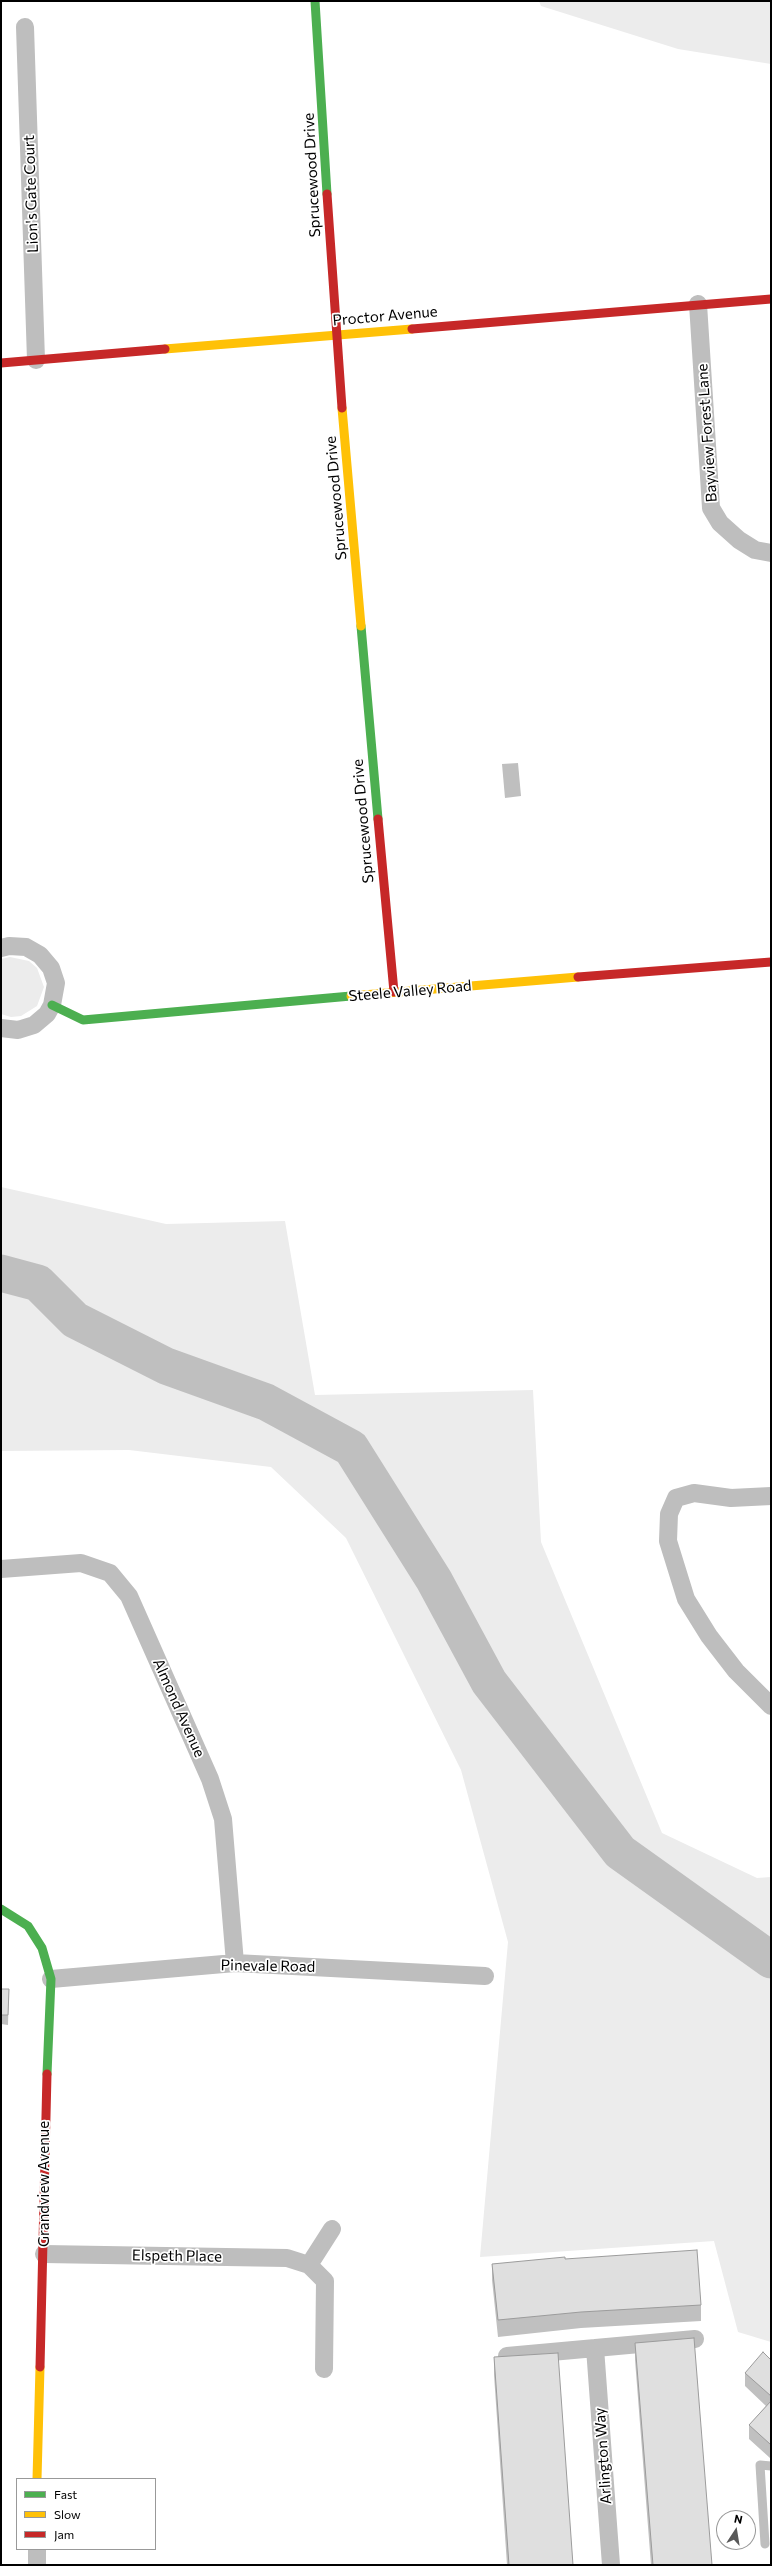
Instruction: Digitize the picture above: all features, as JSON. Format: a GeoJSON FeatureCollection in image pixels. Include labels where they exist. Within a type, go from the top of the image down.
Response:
{"type":"FeatureCollection","features":[{"type":"Feature","properties":{"kind":"street","name":"Sprucewood Drive"},"geometry":{"type":"LineString","coordinates":[[315,1],[335,334],[394,992]]}},
{"type":"Feature","properties":{"kind":"street","name":"Lion's Gate Court"},"geometry":{"type":"LineString","coordinates":[[25,27],[36,360]]}},
{"type":"Feature","properties":{"kind":"street","name":"Proctor Avenue"},"geometry":{"type":"LineString","coordinates":[[1,363],[335,334],[771,299]]}},
{"type":"Feature","properties":{"kind":"street","name":"Bayview Forest Lane"},"geometry":{"type":"LineString","coordinates":[[698,304],[711,508],[720,523],[739,540],[756,550],[771,553]]}},
{"type":"Feature","properties":{"kind":"street"},"geometry":{"type":"LineString","coordinates":[[1,948],[9,946],[26,947],[40,955],[51,968],[56,984],[52,1005],[47,1014],[34,1025],[18,1030],[1,1028]]}},
{"type":"Feature","properties":{"kind":"street","name":"Steele Valley Road"},"geometry":{"type":"LineString","coordinates":[[52,1005],[83,1020],[394,992],[771,962]]}},
{"type":"Feature","properties":{"kind":"street"},"geometry":{"type":"LineString","coordinates":[[771,1496],[731,1498],[694,1492],[676,1498],[669,1514],[668,1540],[686,1599],[705,1630],[736,1671],[771,1706]]}},
{"type":"Feature","properties":{"kind":"street","name":"Almond Avenue"},"geometry":{"type":"LineString","coordinates":[[1,1569],[81,1563],[110,1573],[130,1596],[210,1779],[223,1819],[235,1963]]}},
{"type":"Feature","properties":{"kind":"street","name":"Grandview Avenue"},"geometry":{"type":"LineString","coordinates":[[1,1909],[9,1912],[28,1926],[42,1948],[51,1979],[45,2114],[44,2254],[37,2478]]}},
{"type":"Feature","properties":{"kind":"street","name":"Pinevale Road"},"geometry":{"type":"LineString","coordinates":[[51,1979],[235,1963],[485,1976]]}},
{"type":"Feature","properties":{"kind":"street"},"geometry":{"type":"LineString","coordinates":[[309,2265],[332,2229]]}},
{"type":"Feature","properties":{"kind":"street","name":"Elspeth Place"},"geometry":{"type":"LineString","coordinates":[[44,2254],[287,2258],[309,2265],[325,2282],[324,2369]]}},
{"type":"Feature","properties":{"kind":"street"},"geometry":{"type":"LineString","coordinates":[[506,2356],[695,2339]]}},
{"type":"Feature","properties":{"kind":"street","name":"Arlington Way"},"geometry":{"type":"LineString","coordinates":[[595,2348],[611,2565]]}},
{"type":"Feature","properties":{"kind":"street"},"geometry":{"type":"LineString","coordinates":[[37,2550],[37,2565]]}},
{"type":"Feature","properties":{"kind":"lane"},"geometry":{"type":"LineString","coordinates":[[765,2544],[760,2465],[771,2466]]}},
{"type":"Feature","properties":{"kind":"shaded area"},"geometry":{"type":"Polygon","coordinates":[[[539,1],[771,1],[771,64],[678,49],[541,6],[539,1]]]}},
{"type":"Feature","properties":{"kind":"shaded area"},"geometry":{"type":"Polygon","coordinates":[[[518,763],[521,796],[505,798],[502,764],[518,763]]]}},
{"type":"Feature","properties":{"kind":"shaded area"},"geometry":{"type":"Polygon","coordinates":[[[10,957],[29,961],[37,968],[44,987],[37,1006],[21,1016],[11,1017],[1,1014],[1,959],[10,957]]]}},
{"type":"Feature","properties":{"kind":"shaded area"},"geometry":{"type":"Polygon","coordinates":[[[1,1187],[166,1224],[285,1221],[315,1395],[533,1390],[541,1542],[662,1833],[757,1878],[771,1877],[771,2342],[738,2332],[714,2241],[480,2257],[508,1942],[461,1770],[346,1538],[271,1467],[129,1450],[1,1451],[1,1187]]]}},
{"type":"Feature","properties":{"kind":"building"},"geometry":{"type":"Polygon","coordinates":[[[1,1989],[9,1989],[8,2015],[1,2015],[1,1989]]]}},
{"type":"Feature","properties":{"kind":"building"},"geometry":{"type":"Polygon","coordinates":[[[697,2250],[701,2305],[581,2312],[498,2320],[492,2264],[565,2257],[565,2259],[697,2250]]]}},
{"type":"Feature","properties":{"kind":"building"},"geometry":{"type":"Polygon","coordinates":[[[694,2338],[712,2565],[653,2565],[635,2343],[694,2338]]]}},
{"type":"Feature","properties":{"kind":"building"},"geometry":{"type":"Polygon","coordinates":[[[763,2352],[771,2360],[771,2396],[745,2373],[763,2352]]]}},
{"type":"Feature","properties":{"kind":"building"},"geometry":{"type":"Polygon","coordinates":[[[558,2353],[573,2565],[509,2565],[494,2357],[558,2353]]]}},
{"type":"Feature","properties":{"kind":"building"},"geometry":{"type":"Polygon","coordinates":[[[771,2401],[771,2442],[770,2444],[749,2425],[771,2401]]]}},
{"type":"Feature","properties":{"kind":"waterway"},"geometry":{"type":"LineString","coordinates":[[1,1273],[38,1283],[75,1320],[166,1366],[266,1402],[351,1448],[434,1580],[489,1682],[620,1852],[771,1960]]}},
{"type":"Feature","properties":{"kind":"traffic: fast"},"geometry":{"type":"LineString","coordinates":[[315,1],[327,194]]}},
{"type":"Feature","properties":{"kind":"traffic: fast"},"geometry":{"type":"LineString","coordinates":[[361,626],[378,819]]}},
{"type":"Feature","properties":{"kind":"traffic: fast"},"geometry":{"type":"LineString","coordinates":[[52,1005],[83,1020],[351,996]]}},
{"type":"Feature","properties":{"kind":"traffic: fast"},"geometry":{"type":"LineString","coordinates":[[1,1909],[28,1926],[42,1948],[51,1979],[47,2074]]}},
{"type":"Feature","properties":{"kind":"traffic: slow"},"geometry":{"type":"LineString","coordinates":[[165,349],[412,329]]}},
{"type":"Feature","properties":{"kind":"traffic: slow"},"geometry":{"type":"LineString","coordinates":[[342,408],[361,626]]}},
{"type":"Feature","properties":{"kind":"traffic: slow"},"geometry":{"type":"LineString","coordinates":[[351,996],[578,977]]}},
{"type":"Feature","properties":{"kind":"traffic: slow"},"geometry":{"type":"LineString","coordinates":[[37,2478],[40,2367]]}},
{"type":"Feature","properties":{"kind":"traffic: jam"},"geometry":{"type":"LineString","coordinates":[[327,194],[342,408]]}},
{"type":"Feature","properties":{"kind":"traffic: jam"},"geometry":{"type":"LineString","coordinates":[[412,329],[771,299]]}},
{"type":"Feature","properties":{"kind":"traffic: jam"},"geometry":{"type":"LineString","coordinates":[[1,363],[165,349]]}},
{"type":"Feature","properties":{"kind":"traffic: jam"},"geometry":{"type":"LineString","coordinates":[[378,819],[394,992]]}},
{"type":"Feature","properties":{"kind":"traffic: jam"},"geometry":{"type":"LineString","coordinates":[[578,977],[771,962]]}},
{"type":"Feature","properties":{"kind":"traffic: jam"},"geometry":{"type":"LineString","coordinates":[[40,2367],[47,2074]]}}]}
